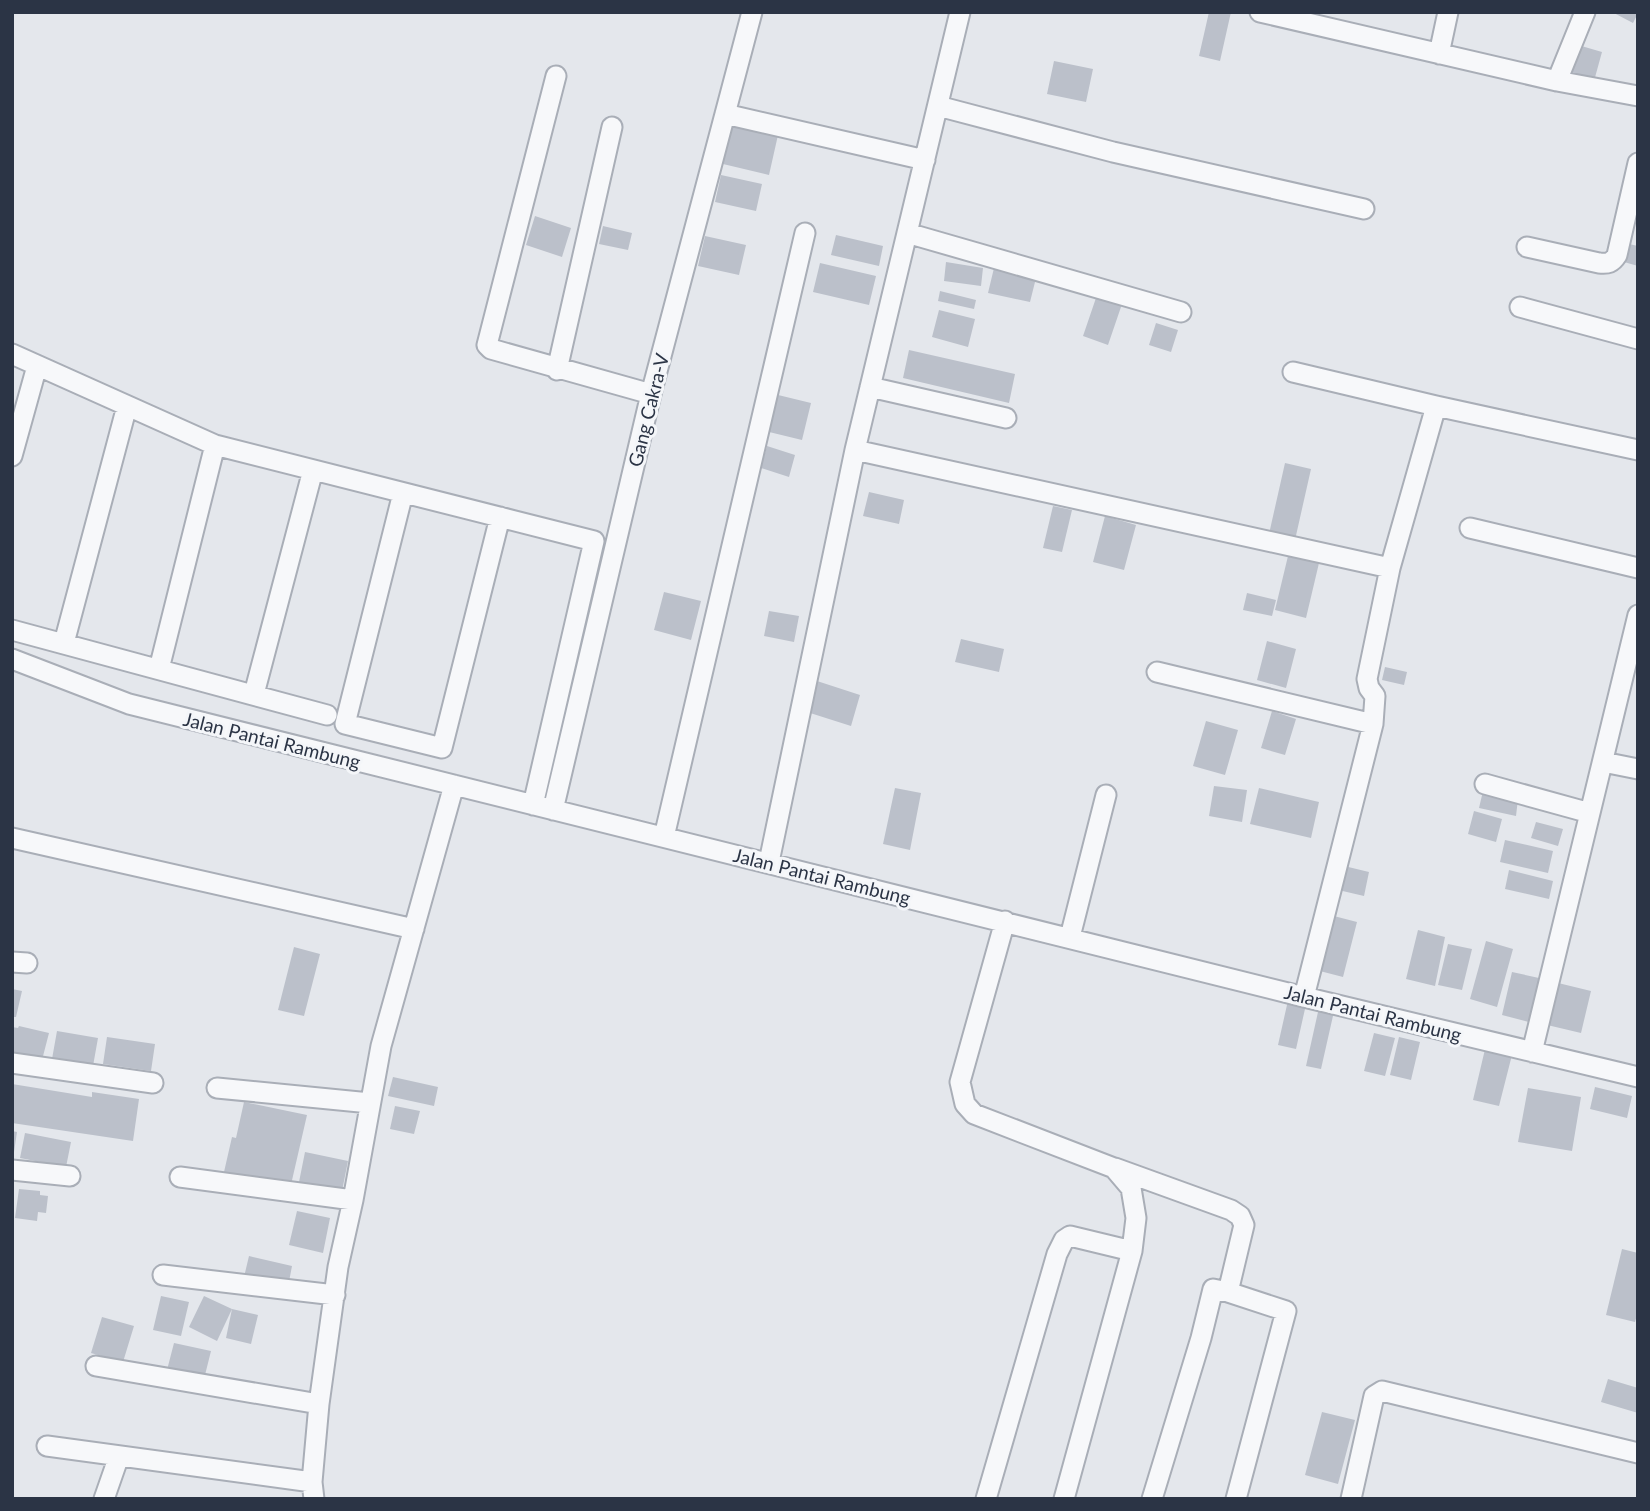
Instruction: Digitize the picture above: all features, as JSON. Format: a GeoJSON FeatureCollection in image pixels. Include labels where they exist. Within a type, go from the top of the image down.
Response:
{"type":"FeatureCollection","features":[{"type":"Feature","properties":{"kind":"street","name":"Gang Cakra-V"},"geometry":{"type":"LineString","coordinates":[[552,810],[651,394],[752,12]]}},
{"type":"Feature","properties":{"kind":"street"},"geometry":{"type":"LineString","coordinates":[[769,862],[855,450],[960,12]]}},
{"type":"Feature","properties":{"kind":"street"},"geometry":{"type":"LineString","coordinates":[[1260,12],[1345,22],[1439,54],[1638,96]]}},
{"type":"Feature","properties":{"kind":"street"},"geometry":{"type":"LineString","coordinates":[[1439,54],[1448,12]]}},
{"type":"Feature","properties":{"kind":"street"},"geometry":{"type":"LineString","coordinates":[[1558,81],[1586,12]]}},
{"type":"Feature","properties":{"kind":"street"},"geometry":{"type":"LineString","coordinates":[[556,76],[487,345],[491,349],[557,370],[651,394]]}},
{"type":"Feature","properties":{"kind":"street"},"geometry":{"type":"LineString","coordinates":[[937,106],[1114,152],[1364,209]]}},
{"type":"Feature","properties":{"kind":"street"},"geometry":{"type":"LineString","coordinates":[[725,114],[925,160]]}},
{"type":"Feature","properties":{"kind":"street"},"geometry":{"type":"LineString","coordinates":[[557,370],[612,127]]}},
{"type":"Feature","properties":{"kind":"street"},"geometry":{"type":"LineString","coordinates":[[1527,247],[1599,263],[1614,260],[1638,163]]}},
{"type":"Feature","properties":{"kind":"street"},"geometry":{"type":"LineString","coordinates":[[663,837],[805,233]]}},
{"type":"Feature","properties":{"kind":"street"},"geometry":{"type":"LineString","coordinates":[[907,233],[1181,312]]}},
{"type":"Feature","properties":{"kind":"street"},"geometry":{"type":"LineString","coordinates":[[1520,307],[1638,339]]}},
{"type":"Feature","properties":{"kind":"street"},"geometry":{"type":"LineString","coordinates":[[12,354],[215,445],[594,541],[533,805]]}},
{"type":"Feature","properties":{"kind":"street"},"geometry":{"type":"LineString","coordinates":[[12,456],[37,366]]}},
{"type":"Feature","properties":{"kind":"street"},"geometry":{"type":"LineString","coordinates":[[1293,372],[1638,450]]}},
{"type":"Feature","properties":{"kind":"street"},"geometry":{"type":"LineString","coordinates":[[870,387],[1006,418]]}},
{"type":"Feature","properties":{"kind":"street"},"geometry":{"type":"LineString","coordinates":[[64,643],[127,406]]}},
{"type":"Feature","properties":{"kind":"street"},"geometry":{"type":"LineString","coordinates":[[1304,997],[1373,724],[1375,696],[1369,688],[1367,678],[1390,568],[1436,406]]}},
{"type":"Feature","properties":{"kind":"street"},"geometry":{"type":"LineString","coordinates":[[159,669],[215,445]]}},
{"type":"Feature","properties":{"kind":"street"},"geometry":{"type":"LineString","coordinates":[[855,450],[1390,568]]}},
{"type":"Feature","properties":{"kind":"street"},"geometry":{"type":"LineString","coordinates":[[254,694],[313,470]]}},
{"type":"Feature","properties":{"kind":"street"},"geometry":{"type":"LineString","coordinates":[[403,493],[345,724],[442,748],[500,517]]}},
{"type":"Feature","properties":{"kind":"street"},"geometry":{"type":"LineString","coordinates":[[1471,528],[1638,568]]}},
{"type":"Feature","properties":{"kind":"street"},"geometry":{"type":"LineString","coordinates":[[1532,1052],[1603,762],[1632,661],[1638,615]]}},
{"type":"Feature","properties":{"kind":"street"},"geometry":{"type":"LineString","coordinates":[[12,630],[327,715]]}},
{"type":"Feature","properties":{"kind":"street","name":"Jalan Pantai Rambung"},"geometry":{"type":"LineString","coordinates":[[12,659],[129,704],[1304,997],[1638,1077]]}},
{"type":"Feature","properties":{"kind":"street"},"geometry":{"type":"LineString","coordinates":[[1157,672],[1373,724]]}},
{"type":"Feature","properties":{"kind":"street"},"geometry":{"type":"LineString","coordinates":[[1603,762],[1638,769]]}},
{"type":"Feature","properties":{"kind":"street"},"geometry":{"type":"LineString","coordinates":[[1485,784],[1590,813]]}},
{"type":"Feature","properties":{"kind":"street"},"geometry":{"type":"LineString","coordinates":[[47,1446],[313,1490],[319,1404],[338,1267],[370,1103],[382,1046],[454,785]]}},
{"type":"Feature","properties":{"kind":"street"},"geometry":{"type":"LineString","coordinates":[[1070,937],[1106,795]]}},
{"type":"Feature","properties":{"kind":"street"},"geometry":{"type":"LineString","coordinates":[[12,838],[414,929]]}},
{"type":"Feature","properties":{"kind":"street"},"geometry":{"type":"LineString","coordinates":[[1005,921],[960,1082],[965,1104],[974,1114],[1190,1194],[1240,1216],[1244,1225],[1228,1292]]}},
{"type":"Feature","properties":{"kind":"street"},"geometry":{"type":"LineString","coordinates":[[12,1063],[153,1083]]}},
{"type":"Feature","properties":{"kind":"street"},"geometry":{"type":"LineString","coordinates":[[217,1088],[370,1103]]}},
{"type":"Feature","properties":{"kind":"street"},"geometry":{"type":"LineString","coordinates":[[1064,1499],[1132,1251],[1136,1218],[1131,1188],[1114,1168]]}},
{"type":"Feature","properties":{"kind":"street"},"geometry":{"type":"LineString","coordinates":[[12,1170],[70,1176]]}},
{"type":"Feature","properties":{"kind":"street"},"geometry":{"type":"LineString","coordinates":[[180,1177],[353,1200]]}},
{"type":"Feature","properties":{"kind":"street"},"geometry":{"type":"LineString","coordinates":[[986,1499],[1056,1254],[1064,1240],[1070,1236],[1132,1251]]}},
{"type":"Feature","properties":{"kind":"street"},"geometry":{"type":"LineString","coordinates":[[163,1275],[335,1295]]}},
{"type":"Feature","properties":{"kind":"street"},"geometry":{"type":"LineString","coordinates":[[1152,1499],[1202,1338],[1213,1289],[1286,1311],[1236,1499]]}},
{"type":"Feature","properties":{"kind":"street"},"geometry":{"type":"LineString","coordinates":[[96,1366],[319,1404]]}},
{"type":"Feature","properties":{"kind":"street"},"geometry":{"type":"LineString","coordinates":[[1351,1499],[1374,1396],[1382,1391],[1638,1453]]}},
{"type":"Feature","properties":{"kind":"street"},"geometry":{"type":"LineString","coordinates":[[104,1499],[119,1456]]}},
{"type":"Feature","properties":{"kind":"building"},"geometry":{"type":"Polygon","coordinates":[[[1209,12],[1231,12],[1220,61],[1199,56],[1209,12]]]}},
{"type":"Feature","properties":{"kind":"building"},"geometry":{"type":"Polygon","coordinates":[[[1612,12],[1638,12],[1638,13],[1633,23],[1612,12]]]}},
{"type":"Feature","properties":{"kind":"building"},"geometry":{"type":"Polygon","coordinates":[[[1578,45],[1602,52],[1594,81],[1570,74],[1578,45]]]}},
{"type":"Feature","properties":{"kind":"building"},"geometry":{"type":"Polygon","coordinates":[[[1054,61],[1093,69],[1086,102],[1047,94],[1054,61]]]}},
{"type":"Feature","properties":{"kind":"building"},"geometry":{"type":"Polygon","coordinates":[[[732,125],[778,135],[769,175],[723,164],[732,125]]]}},
{"type":"Feature","properties":{"kind":"building"},"geometry":{"type":"Polygon","coordinates":[[[721,175],[762,184],[756,211],[715,202],[721,175]]]}},
{"type":"Feature","properties":{"kind":"building"},"geometry":{"type":"Polygon","coordinates":[[[535,216],[571,228],[562,257],[526,245],[535,216]]]}},
{"type":"Feature","properties":{"kind":"building"},"geometry":{"type":"Polygon","coordinates":[[[603,226],[632,233],[628,250],[599,244],[603,226]]]}},
{"type":"Feature","properties":{"kind":"building"},"geometry":{"type":"Polygon","coordinates":[[[836,235],[883,246],[879,266],[831,255],[836,235]]]}},
{"type":"Feature","properties":{"kind":"building"},"geometry":{"type":"Polygon","coordinates":[[[705,236],[746,245],[739,275],[698,266],[705,236]]]}},
{"type":"Feature","properties":{"kind":"building"},"geometry":{"type":"Polygon","coordinates":[[[1629,244],[1638,246],[1638,266],[1624,262],[1629,244]]]}},
{"type":"Feature","properties":{"kind":"building"},"geometry":{"type":"Polygon","coordinates":[[[946,262],[983,268],[981,286],[944,281],[946,262]]]}},
{"type":"Feature","properties":{"kind":"building"},"geometry":{"type":"Polygon","coordinates":[[[820,263],[876,276],[869,305],[813,292],[820,263]]]}},
{"type":"Feature","properties":{"kind":"building"},"geometry":{"type":"Polygon","coordinates":[[[994,268],[1036,278],[1030,302],[988,293],[994,268]]]}},
{"type":"Feature","properties":{"kind":"building"},"geometry":{"type":"Polygon","coordinates":[[[940,291],[976,300],[974,309],[938,301],[940,291]]]}},
{"type":"Feature","properties":{"kind":"building"},"geometry":{"type":"Polygon","coordinates":[[[1097,295],[1122,304],[1108,345],[1083,336],[1097,295]]]}},
{"type":"Feature","properties":{"kind":"building"},"geometry":{"type":"Polygon","coordinates":[[[939,310],[975,319],[968,347],[932,337],[939,310]]]}},
{"type":"Feature","properties":{"kind":"building"},"geometry":{"type":"Polygon","coordinates":[[[1156,323],[1178,330],[1171,352],[1149,345],[1156,323]]]}},
{"type":"Feature","properties":{"kind":"building"},"geometry":{"type":"Polygon","coordinates":[[[909,350],[1015,374],[1009,403],[903,378],[909,350]]]}},
{"type":"Feature","properties":{"kind":"building"},"geometry":{"type":"Polygon","coordinates":[[[774,394],[811,403],[802,440],[765,431],[774,394]]]}},
{"type":"Feature","properties":{"kind":"building"},"geometry":{"type":"Polygon","coordinates":[[[767,446],[795,455],[789,477],[761,468],[767,446]]]}},
{"type":"Feature","properties":{"kind":"building"},"geometry":{"type":"Polygon","coordinates":[[[1285,463],[1311,469],[1295,540],[1269,534],[1285,463]]]}},
{"type":"Feature","properties":{"kind":"building"},"geometry":{"type":"Polygon","coordinates":[[[869,492],[904,500],[899,524],[863,516],[869,492]]]}},
{"type":"Feature","properties":{"kind":"building"},"geometry":{"type":"Polygon","coordinates":[[[1053,506],[1072,510],[1062,552],[1043,548],[1053,506]]]}},
{"type":"Feature","properties":{"kind":"building"},"geometry":{"type":"Polygon","coordinates":[[[1105,516],[1136,525],[1124,570],[1093,562],[1105,516]]]}},
{"type":"Feature","properties":{"kind":"building"},"geometry":{"type":"Polygon","coordinates":[[[1288,556],[1319,563],[1306,618],[1275,610],[1288,556]]]}},
{"type":"Feature","properties":{"kind":"building"},"geometry":{"type":"Polygon","coordinates":[[[664,592],[701,601],[691,640],[654,630],[664,592]]]}},
{"type":"Feature","properties":{"kind":"building"},"geometry":{"type":"Polygon","coordinates":[[[1247,593],[1276,600],[1272,616],[1243,610],[1247,593]]]}},
{"type":"Feature","properties":{"kind":"building"},"geometry":{"type":"Polygon","coordinates":[[[769,611],[799,616],[794,642],[764,636],[769,611]]]}},
{"type":"Feature","properties":{"kind":"building"},"geometry":{"type":"Polygon","coordinates":[[[961,639],[1004,649],[999,672],[955,662],[961,639]]]}},
{"type":"Feature","properties":{"kind":"building"},"geometry":{"type":"Polygon","coordinates":[[[1267,641],[1296,649],[1286,688],[1257,680],[1267,641]]]}},
{"type":"Feature","properties":{"kind":"building"},"geometry":{"type":"Polygon","coordinates":[[[1385,667],[1407,672],[1404,685],[1382,680],[1385,667]]]}},
{"type":"Feature","properties":{"kind":"building"},"geometry":{"type":"Polygon","coordinates":[[[817,681],[860,695],[851,726],[807,712],[817,681]]]}},
{"type":"Feature","properties":{"kind":"building"},"geometry":{"type":"Polygon","coordinates":[[[1272,711],[1296,719],[1285,755],[1261,748],[1272,711]]]}},
{"type":"Feature","properties":{"kind":"building"},"geometry":{"type":"Polygon","coordinates":[[[1206,721],[1238,730],[1225,775],[1193,766],[1206,721]]]}},
{"type":"Feature","properties":{"kind":"building"},"geometry":{"type":"Polygon","coordinates":[[[1214,786],[1247,790],[1242,822],[1209,816],[1214,786]]]}},
{"type":"Feature","properties":{"kind":"building"},"geometry":{"type":"Polygon","coordinates":[[[895,788],[921,793],[910,850],[883,844],[895,788]]]}},
{"type":"Feature","properties":{"kind":"building"},"geometry":{"type":"Polygon","coordinates":[[[1259,788],[1319,802],[1311,838],[1250,824],[1259,788]]]}},
{"type":"Feature","properties":{"kind":"building"},"geometry":{"type":"Polygon","coordinates":[[[1483,791],[1518,799],[1516,816],[1479,808],[1483,791]]]}},
{"type":"Feature","properties":{"kind":"building"},"geometry":{"type":"Polygon","coordinates":[[[1474,811],[1502,819],[1496,842],[1468,834],[1474,811]]]}},
{"type":"Feature","properties":{"kind":"building"},"geometry":{"type":"Polygon","coordinates":[[[1536,822],[1563,829],[1558,846],[1531,838],[1536,822]]]}},
{"type":"Feature","properties":{"kind":"building"},"geometry":{"type":"Polygon","coordinates":[[[1505,840],[1553,851],[1548,873],[1500,862],[1505,840]]]}},
{"type":"Feature","properties":{"kind":"building"},"geometry":{"type":"Polygon","coordinates":[[[1340,865],[1369,872],[1364,896],[1334,889],[1340,865]]]}},
{"type":"Feature","properties":{"kind":"building"},"geometry":{"type":"Polygon","coordinates":[[[1509,870],[1553,881],[1549,899],[1505,889],[1509,870]]]}},
{"type":"Feature","properties":{"kind":"building"},"geometry":{"type":"Polygon","coordinates":[[[1330,915],[1357,922],[1343,977],[1316,970],[1330,915]]]}},
{"type":"Feature","properties":{"kind":"building"},"geometry":{"type":"Polygon","coordinates":[[[1418,930],[1445,937],[1435,986],[1406,979],[1418,930]]]}},
{"type":"Feature","properties":{"kind":"building"},"geometry":{"type":"Polygon","coordinates":[[[1486,941],[1513,949],[1497,1007],[1470,999],[1486,941]]]}},
{"type":"Feature","properties":{"kind":"building"},"geometry":{"type":"Polygon","coordinates":[[[1448,944],[1472,949],[1462,990],[1438,985],[1448,944]]]}},
{"type":"Feature","properties":{"kind":"building"},"geometry":{"type":"Polygon","coordinates":[[[294,947],[320,954],[304,1016],[278,1010],[294,947]]]}},
{"type":"Feature","properties":{"kind":"building"},"geometry":{"type":"Polygon","coordinates":[[[1512,972],[1539,978],[1529,1022],[1502,1015],[1512,972]]]}},
{"type":"Feature","properties":{"kind":"building"},"geometry":{"type":"Polygon","coordinates":[[[1554,982],[1591,991],[1581,1033],[1543,1024],[1554,982]]]}},
{"type":"Feature","properties":{"kind":"building"},"geometry":{"type":"Polygon","coordinates":[[[12,989],[22,991],[16,1017],[12,1017],[12,989]]]}},
{"type":"Feature","properties":{"kind":"building"},"geometry":{"type":"Polygon","coordinates":[[[1289,996],[1307,1000],[1296,1049],[1278,1045],[1289,996]]]}},
{"type":"Feature","properties":{"kind":"building"},"geometry":{"type":"Polygon","coordinates":[[[1320,1003],[1335,1007],[1321,1069],[1306,1066],[1320,1003]]]}},
{"type":"Feature","properties":{"kind":"building"},"geometry":{"type":"Polygon","coordinates":[[[19,1026],[49,1033],[42,1060],[12,1053],[12,1027],[19,1026]]]}},
{"type":"Feature","properties":{"kind":"building"},"geometry":{"type":"Polygon","coordinates":[[[57,1031],[98,1038],[93,1066],[52,1059],[57,1031]]]}},
{"type":"Feature","properties":{"kind":"building"},"geometry":{"type":"Polygon","coordinates":[[[1374,1033],[1395,1038],[1385,1076],[1364,1071],[1374,1033]]]}},
{"type":"Feature","properties":{"kind":"building"},"geometry":{"type":"Polygon","coordinates":[[[107,1037],[155,1044],[151,1071],[103,1064],[107,1037]]]}},
{"type":"Feature","properties":{"kind":"building"},"geometry":{"type":"Polygon","coordinates":[[[1399,1037],[1420,1042],[1411,1080],[1390,1075],[1399,1037]]]}},
{"type":"Feature","properties":{"kind":"building"},"geometry":{"type":"Polygon","coordinates":[[[1486,1045],[1513,1051],[1499,1106],[1473,1100],[1486,1045]]]}},
{"type":"Feature","properties":{"kind":"building"},"geometry":{"type":"Polygon","coordinates":[[[393,1077],[438,1087],[434,1106],[388,1096],[393,1077]]]}},
{"type":"Feature","properties":{"kind":"building"},"geometry":{"type":"Polygon","coordinates":[[[12,1084],[92,1097],[92,1092],[139,1099],[133,1141],[12,1123],[12,1084]]]}},
{"type":"Feature","properties":{"kind":"building"},"geometry":{"type":"Polygon","coordinates":[[[1595,1087],[1632,1096],[1627,1118],[1590,1109],[1595,1087]]]}},
{"type":"Feature","properties":{"kind":"building"},"geometry":{"type":"Polygon","coordinates":[[[1528,1088],[1581,1097],[1572,1151],[1518,1142],[1528,1088]]]}},
{"type":"Feature","properties":{"kind":"building"},"geometry":{"type":"Polygon","coordinates":[[[244,1102],[307,1115],[290,1189],[224,1172],[232,1137],[236,1138],[244,1102]]]}},
{"type":"Feature","properties":{"kind":"building"},"geometry":{"type":"Polygon","coordinates":[[[395,1106],[420,1111],[414,1134],[390,1129],[395,1106]]]}},
{"type":"Feature","properties":{"kind":"building"},"geometry":{"type":"Polygon","coordinates":[[[12,1131],[17,1132],[14,1152],[12,1152],[12,1131]]]}},
{"type":"Feature","properties":{"kind":"building"},"geometry":{"type":"Polygon","coordinates":[[[25,1133],[71,1142],[66,1167],[20,1158],[25,1133]]]}},
{"type":"Feature","properties":{"kind":"building"},"geometry":{"type":"Polygon","coordinates":[[[305,1152],[348,1161],[341,1196],[298,1187],[305,1152]]]}},
{"type":"Feature","properties":{"kind":"building"},"geometry":{"type":"Polygon","coordinates":[[[19,1189],[40,1191],[40,1195],[48,1196],[46,1213],[38,1212],[37,1221],[15,1218],[19,1189]]]}},
{"type":"Feature","properties":{"kind":"building"},"geometry":{"type":"Polygon","coordinates":[[[297,1211],[330,1218],[323,1253],[289,1245],[297,1211]]]}},
{"type":"Feature","properties":{"kind":"building"},"geometry":{"type":"Polygon","coordinates":[[[1622,1249],[1638,1253],[1638,1311],[1635,1322],[1606,1315],[1622,1249]]]}},
{"type":"Feature","properties":{"kind":"building"},"geometry":{"type":"Polygon","coordinates":[[[249,1256],[292,1266],[288,1287],[244,1277],[249,1256]]]}},
{"type":"Feature","properties":{"kind":"building"},"geometry":{"type":"Polygon","coordinates":[[[161,1296],[189,1302],[181,1336],[153,1330],[161,1296]]]}},
{"type":"Feature","properties":{"kind":"building"},"geometry":{"type":"Polygon","coordinates":[[[204,1296],[232,1309],[217,1341],[189,1327],[204,1296]]]}},
{"type":"Feature","properties":{"kind":"building"},"geometry":{"type":"Polygon","coordinates":[[[232,1309],[258,1315],[251,1344],[226,1338],[232,1309]]]}},
{"type":"Feature","properties":{"kind":"building"},"geometry":{"type":"Polygon","coordinates":[[[102,1317],[134,1326],[123,1362],[91,1353],[102,1317]]]}},
{"type":"Feature","properties":{"kind":"building"},"geometry":{"type":"Polygon","coordinates":[[[174,1343],[211,1351],[204,1379],[167,1370],[174,1343]]]}},
{"type":"Feature","properties":{"kind":"building"},"geometry":{"type":"Polygon","coordinates":[[[1608,1379],[1638,1388],[1638,1413],[1601,1402],[1608,1379]]]}},
{"type":"Feature","properties":{"kind":"building"},"geometry":{"type":"Polygon","coordinates":[[[1322,1412],[1355,1420],[1338,1484],[1305,1475],[1322,1412]]]}}]}
